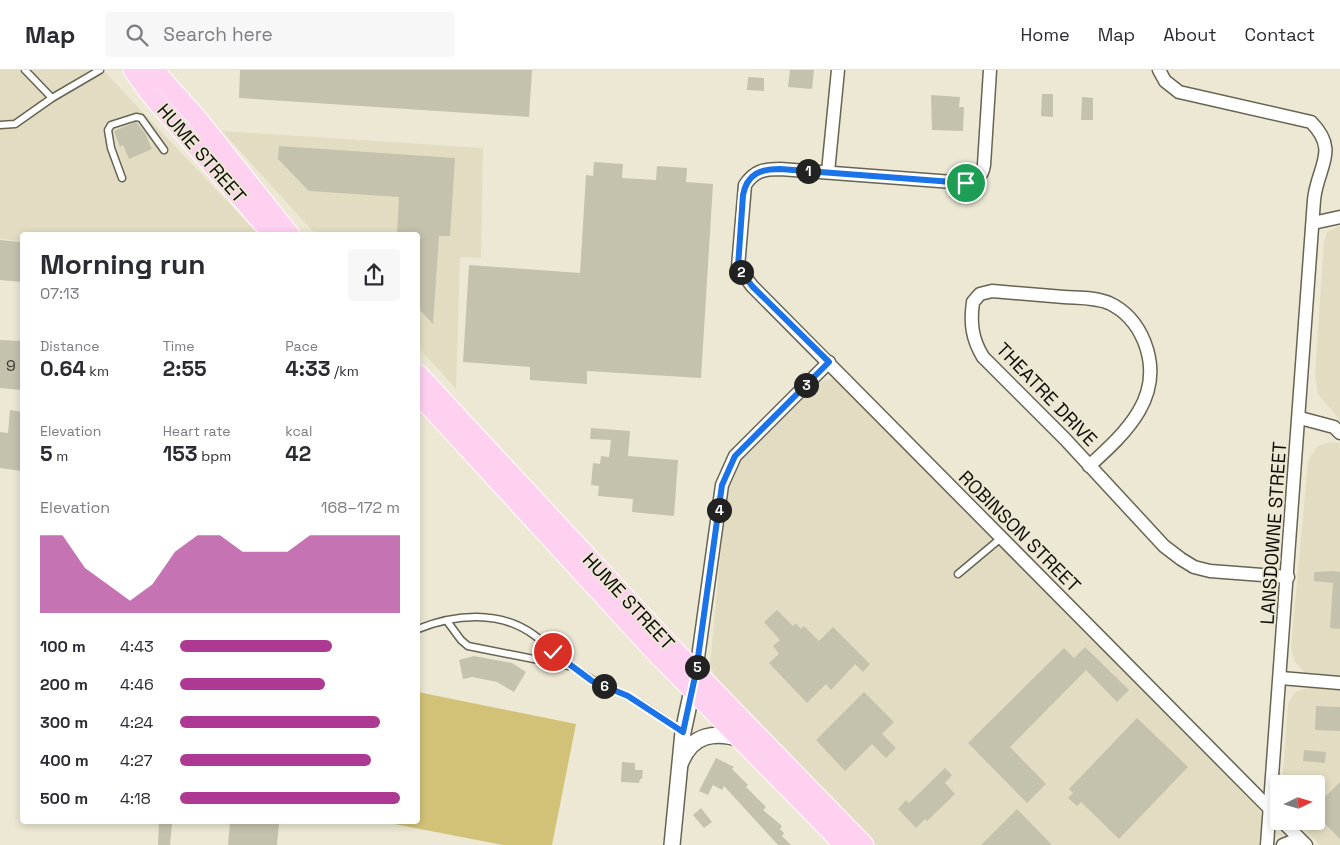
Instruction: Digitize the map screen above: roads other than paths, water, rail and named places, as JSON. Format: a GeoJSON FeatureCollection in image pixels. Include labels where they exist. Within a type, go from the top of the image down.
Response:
{"type":"FeatureCollection","features":[{"type":"Feature","properties":{"kind":"main road","name":"HUME STREET"},"geometry":{"type":"LineString","coordinates":[[133,70],[150,94],[270,232]]}},
{"type":"Feature","properties":{"kind":"main road","name":"HUME STREET"},"geometry":{"type":"LineString","coordinates":[[154,70],[197,118],[288,232]]}},
{"type":"Feature","properties":{"kind":"main road","name":"HUME STREET"},"geometry":{"type":"LineString","coordinates":[[420,376],[694,681],[741,739],[844,845]]}},
{"type":"Feature","properties":{"kind":"main road","name":"HUME STREET"},"geometry":{"type":"LineString","coordinates":[[420,396],[694,681],[864,845]]}},
{"type":"Feature","properties":{"kind":"street"},"geometry":{"type":"LineString","coordinates":[[838,70],[828,172],[966,183],[974,182],[979,178],[984,165],[990,70]]}},
{"type":"Feature","properties":{"kind":"street","name":"LANSDOWNE STREET"},"geometry":{"type":"LineString","coordinates":[[1158,70],[1165,81],[1180,92],[1298,117],[1311,122],[1322,132],[1327,147],[1326,161],[1315,189],[1281,678],[1268,808],[1267,845]]}},
{"type":"Feature","properties":{"kind":"street","name":"ROBINSON STREET"},"geometry":{"type":"LineString","coordinates":[[828,172],[769,169],[750,176],[745,184],[743,195],[738,267],[752,286],[1268,808]]}},
{"type":"Feature","properties":{"kind":"street"},"geometry":{"type":"LineString","coordinates":[[1313,223],[1340,217]]}},
{"type":"Feature","properties":{"kind":"street","name":"THEATRE DRIVE"},"geometry":{"type":"LineString","coordinates":[[1089,466],[1136,419],[1144,404],[1150,382],[1151,367],[1148,351],[1139,329],[1123,312],[1097,299],[992,291],[980,294],[973,302],[971,327],[975,344],[983,357],[1164,546],[1194,568],[1288,577]]}},
{"type":"Feature","properties":{"kind":"street"},"geometry":{"type":"LineString","coordinates":[[672,845],[683,732],[694,681],[722,485],[735,456],[829,362]]}},
{"type":"Feature","properties":{"kind":"street"},"geometry":{"type":"LineString","coordinates":[[1300,418],[1334,427],[1340,433]]}},
{"type":"Feature","properties":{"kind":"street"},"geometry":{"type":"LineString","coordinates":[[1281,678],[1340,683]]}},
{"type":"Feature","properties":{"kind":"street"},"geometry":{"type":"LineString","coordinates":[[678,770],[690,747],[706,736],[727,734],[741,739]]}},
{"type":"Feature","properties":{"kind":"street"},"geometry":{"type":"LineString","coordinates":[[1291,830],[1305,845]]}},
{"type":"Feature","properties":{"kind":"street"},"geometry":{"type":"LineString","coordinates":[[1283,845],[1293,841],[1305,845]]}},
{"type":"Feature","properties":{"kind":"lane"},"geometry":{"type":"LineString","coordinates":[[25,70],[52,98]]}},
{"type":"Feature","properties":{"kind":"lane"},"geometry":{"type":"LineString","coordinates":[[0,125],[15,124],[52,98],[100,70]]}},
{"type":"Feature","properties":{"kind":"lane"},"geometry":{"type":"LineString","coordinates":[[122,178],[111,148],[108,130],[111,126],[136,117],[141,118],[164,150]]}},
{"type":"Feature","properties":{"kind":"lane"},"geometry":{"type":"LineString","coordinates":[[958,574],[1001,538]]}},
{"type":"Feature","properties":{"kind":"lane"},"geometry":{"type":"LineString","coordinates":[[420,628],[447,620],[476,617],[496,618],[515,624],[534,635],[572,668],[592,681],[628,696],[683,732]]}},
{"type":"Feature","properties":{"kind":"lane"},"geometry":{"type":"LineString","coordinates":[[447,620],[461,640],[468,646],[480,650],[551,661],[572,668]]}}]}
